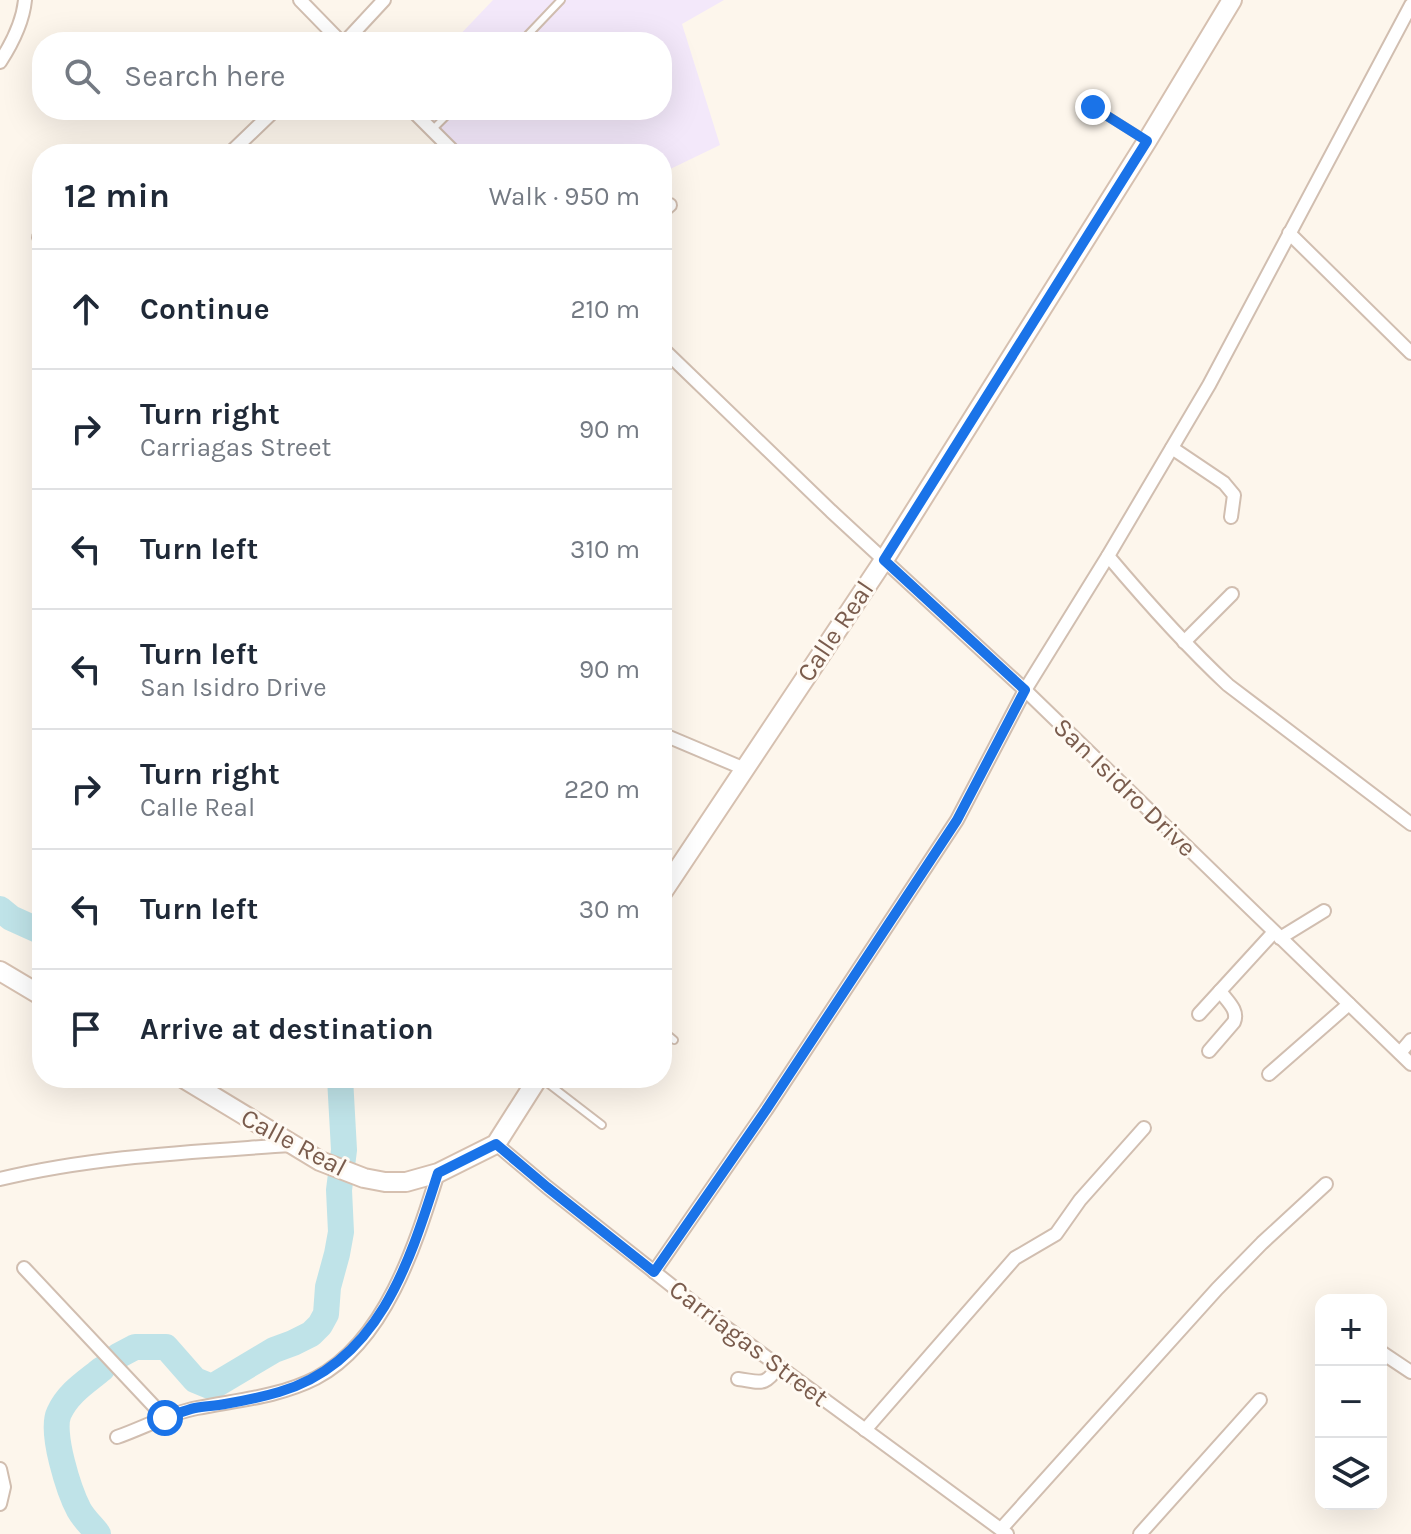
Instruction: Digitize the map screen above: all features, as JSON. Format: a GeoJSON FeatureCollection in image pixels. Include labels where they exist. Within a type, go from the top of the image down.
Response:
{"type":"FeatureCollection","features":[{"type":"Feature","properties":{"kind":"street"},"geometry":{"type":"LineString","coordinates":[[0,62],[22,15],[25,0]]}},
{"type":"Feature","properties":{"kind":"street"},"geometry":{"type":"LineString","coordinates":[[300,0],[333,32]]}},
{"type":"Feature","properties":{"kind":"street"},"geometry":{"type":"LineString","coordinates":[[353,32],[384,0]]}},
{"type":"Feature","properties":{"kind":"street","name":"Calle Real"},"geometry":{"type":"LineString","coordinates":[[672,878],[884,560],[1232,0]]}},
{"type":"Feature","properties":{"kind":"street"},"geometry":{"type":"LineString","coordinates":[[654,1272],[766,1110],[957,820],[1025,690],[1209,385],[1411,5]]}},
{"type":"Feature","properties":{"kind":"street"},"geometry":{"type":"LineString","coordinates":[[239,144],[265,120]]}},
{"type":"Feature","properties":{"kind":"street"},"geometry":{"type":"LineString","coordinates":[[422,120],[446,144]]}},
{"type":"Feature","properties":{"kind":"street"},"geometry":{"type":"LineString","coordinates":[[1289,233],[1411,353]]}},
{"type":"Feature","properties":{"kind":"street","name":"San Isidro Drive"},"geometry":{"type":"LineString","coordinates":[[672,358],[1025,690],[1411,1064]]}},
{"type":"Feature","properties":{"kind":"street"},"geometry":{"type":"LineString","coordinates":[[1172,448],[1224,483],[1234,495],[1231,517]]}},
{"type":"Feature","properties":{"kind":"street"},"geometry":{"type":"LineString","coordinates":[[1108,556],[1184,642],[1228,685],[1411,824]]}},
{"type":"Feature","properties":{"kind":"street"},"geometry":{"type":"LineString","coordinates":[[1184,642],[1232,594]]}},
{"type":"Feature","properties":{"kind":"street"},"geometry":{"type":"LineString","coordinates":[[672,738],[745,769]]}},
{"type":"Feature","properties":{"kind":"street"},"geometry":{"type":"LineString","coordinates":[[1199,1014],[1277,935],[1324,911]]}},
{"type":"Feature","properties":{"kind":"street"},"geometry":{"type":"LineString","coordinates":[[0,971],[32,990]]}},
{"type":"Feature","properties":{"kind":"street"},"geometry":{"type":"LineString","coordinates":[[1209,1051],[1236,1018],[1235,1011],[1220,991]]}},
{"type":"Feature","properties":{"kind":"street"},"geometry":{"type":"LineString","coordinates":[[1269,1074],[1349,1004]]}},
{"type":"Feature","properties":{"kind":"street"},"geometry":{"type":"LineString","coordinates":[[1400,1053],[1411,1040]]}},
{"type":"Feature","properties":{"kind":"street","name":"Calle Real"},"geometry":{"type":"LineString","coordinates":[[199,1088],[320,1161],[364,1178],[385,1182],[406,1182],[438,1173],[496,1144]]}},
{"type":"Feature","properties":{"kind":"street"},"geometry":{"type":"LineString","coordinates":[[496,1144],[533,1088]]}},
{"type":"Feature","properties":{"kind":"street"},"geometry":{"type":"LineString","coordinates":[[865,1430],[1015,1258],[1056,1234],[1080,1200],[1144,1128]]}},
{"type":"Feature","properties":{"kind":"street","name":"Carriagas Street"},"geometry":{"type":"LineString","coordinates":[[496,1144],[654,1272],[1004,1532]]}},
{"type":"Feature","properties":{"kind":"street"},"geometry":{"type":"LineString","coordinates":[[0,1179],[33,1171],[168,1154],[291,1145]]}},
{"type":"Feature","properties":{"kind":"street"},"geometry":{"type":"LineString","coordinates":[[117,1437],[195,1408],[281,1392],[333,1367],[375,1324],[417,1241],[438,1173]]}},
{"type":"Feature","properties":{"kind":"street"},"geometry":{"type":"LineString","coordinates":[[1004,1532],[1217,1289],[1326,1184]]}},
{"type":"Feature","properties":{"kind":"street"},"geometry":{"type":"LineString","coordinates":[[24,1268],[165,1418]]}},
{"type":"Feature","properties":{"kind":"street"},"geometry":{"type":"LineString","coordinates":[[1387,1356],[1411,1372]]}},
{"type":"Feature","properties":{"kind":"street"},"geometry":{"type":"LineString","coordinates":[[738,1379],[768,1381],[779,1366]]}},
{"type":"Feature","properties":{"kind":"street"},"geometry":{"type":"LineString","coordinates":[[1140,1534],[1260,1400]]}},
{"type":"Feature","properties":{"kind":"street"},"geometry":{"type":"LineString","coordinates":[[0,1469],[4,1487],[0,1504]]}},
{"type":"Feature","properties":{"kind":"lane"},"geometry":{"type":"LineString","coordinates":[[531,32],[561,0]]}},
{"type":"Feature","properties":{"kind":"lane"},"geometry":{"type":"LineString","coordinates":[[1093,107],[1147,141]]}},
{"type":"Feature","properties":{"kind":"lane"},"geometry":{"type":"LineString","coordinates":[[432,130],[442,120]]}},
{"type":"Feature","properties":{"kind":"lane"},"geometry":{"type":"LineString","coordinates":[[553,1088],[602,1125]]}},
{"type":"Feature","properties":{"kind":"shaded area"},"geometry":{"type":"Polygon","coordinates":[[[493,0],[724,0],[682,24],[720,145],[672,168],[672,144],[455,144],[430,120],[672,120],[672,32],[463,32],[493,0]]]}},
{"type":"Feature","properties":{"kind":"waterway"},"geometry":{"type":"LineString","coordinates":[[0,909],[32,927]]}},
{"type":"Feature","properties":{"kind":"waterway"},"geometry":{"type":"LineString","coordinates":[[118,1356],[135,1347],[166,1347],[195,1380],[212,1387],[274,1350],[311,1334],[320,1325],[326,1314],[328,1287],[341,1232],[339,1190],[344,1150],[341,1088]]}},
{"type":"Feature","properties":{"kind":"waterway"},"geometry":{"type":"LineString","coordinates":[[98,1534],[81,1513],[70,1490],[59,1447],[57,1422],[67,1400],[102,1369]]}},
{"type":"Feature","properties":{"kind":"route"},"geometry":{"type":"LineString","coordinates":[[165,1418],[195,1408],[281,1392],[333,1367],[375,1324],[417,1241],[438,1173],[496,1144],[654,1272],[766,1110],[957,820],[1025,690],[884,560],[1147,141],[1093,107]]}}]}
